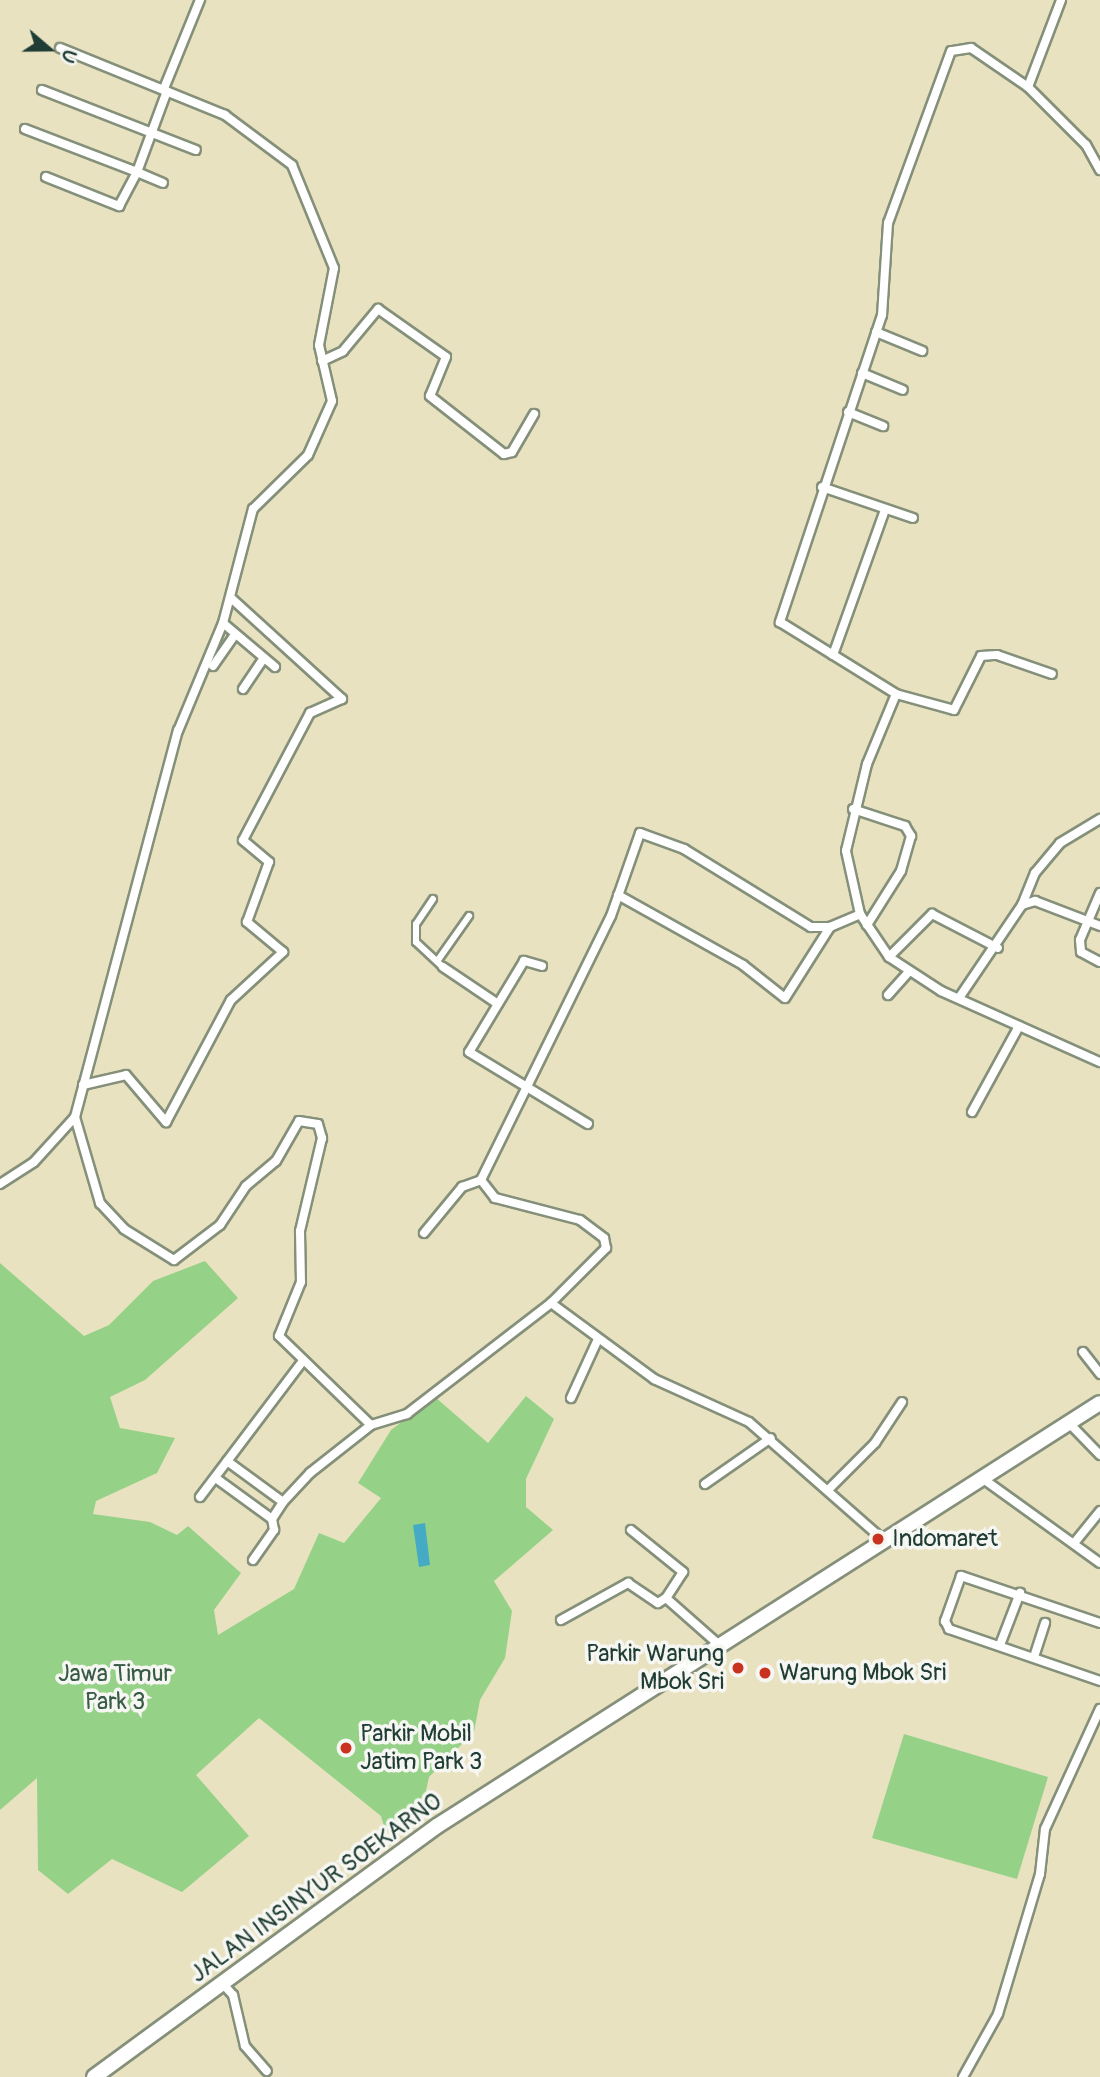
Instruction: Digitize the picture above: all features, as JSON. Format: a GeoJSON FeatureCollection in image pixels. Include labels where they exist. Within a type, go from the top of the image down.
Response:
{"type":"FeatureCollection","features":[{"type":"Feature","properties":{"kind":"main road","name":"JALAN INSINYUR SOEKARNO"},"geometry":{"type":"LineString","coordinates":[[94,2077],[437,1826],[717,1643],[1100,1403]]}},
{"type":"Feature","properties":{"kind":"street"},"geometry":{"type":"LineString","coordinates":[[46,177],[119,206],[153,133],[166,88],[200,0]]}},
{"type":"Feature","properties":{"kind":"street"},"geometry":{"type":"LineString","coordinates":[[1028,87],[1061,0]]}},
{"type":"Feature","properties":{"kind":"street"},"geometry":{"type":"LineString","coordinates":[[1,1185],[34,1162],[75,1117],[178,732],[223,623],[253,509],[324,429],[332,387],[322,360],[320,328],[334,268],[292,165],[225,115],[166,88],[60,48]]}},
{"type":"Feature","properties":{"kind":"street"},"geometry":{"type":"LineString","coordinates":[[1052,674],[997,655],[981,656],[954,710],[896,695],[780,622],[822,487],[876,332],[888,223],[951,51],[971,48],[1028,87],[1086,145],[1100,170]]}},
{"type":"Feature","properties":{"kind":"street"},"geometry":{"type":"LineString","coordinates":[[42,90],[196,150]]}},
{"type":"Feature","properties":{"kind":"street"},"geometry":{"type":"LineString","coordinates":[[25,129],[163,183]]}},
{"type":"Feature","properties":{"kind":"street"},"geometry":{"type":"LineString","coordinates":[[322,360],[343,351],[378,309],[446,357],[430,397],[504,454],[512,452],[534,414]]}},
{"type":"Feature","properties":{"kind":"street"},"geometry":{"type":"LineString","coordinates":[[876,332],[922,351]]}},
{"type":"Feature","properties":{"kind":"street"},"geometry":{"type":"LineString","coordinates":[[862,373],[903,390]]}},
{"type":"Feature","properties":{"kind":"street"},"geometry":{"type":"LineString","coordinates":[[848,412],[883,426]]}},
{"type":"Feature","properties":{"kind":"street"},"geometry":{"type":"LineString","coordinates":[[822,487],[913,518]]}},
{"type":"Feature","properties":{"kind":"street"},"geometry":{"type":"LineString","coordinates":[[833,655],[885,510]]}},
{"type":"Feature","properties":{"kind":"street"},"geometry":{"type":"LineString","coordinates":[[83,1085],[126,1075],[166,1122],[231,1000],[283,952],[247,922],[269,862],[243,840],[310,713],[342,699],[231,598]]}},
{"type":"Feature","properties":{"kind":"street"},"geometry":{"type":"LineString","coordinates":[[223,623],[275,667]]}},
{"type":"Feature","properties":{"kind":"street"},"geometry":{"type":"LineString","coordinates":[[213,666],[235,634]]}},
{"type":"Feature","properties":{"kind":"street"},"geometry":{"type":"LineString","coordinates":[[243,690],[264,658]]}},
{"type":"Feature","properties":{"kind":"street"},"geometry":{"type":"LineString","coordinates":[[896,695],[853,809],[846,851],[860,914],[888,957],[907,974],[1100,1062]]}},
{"type":"Feature","properties":{"kind":"street"},"geometry":{"type":"LineString","coordinates":[[853,809],[905,826],[911,835],[901,871],[867,925]]}},
{"type":"Feature","properties":{"kind":"street"},"geometry":{"type":"LineString","coordinates":[[959,998],[998,948],[1022,905],[1035,873],[1060,843],[1100,819]]}},
{"type":"Feature","properties":{"kind":"street"},"geometry":{"type":"LineString","coordinates":[[424,1233],[462,1187],[481,1180],[528,1091],[618,895],[637,836],[646,832],[799,921],[830,927]]}},
{"type":"Feature","properties":{"kind":"street"},"geometry":{"type":"LineString","coordinates":[[1100,893],[1086,921],[1081,952],[1100,962]]}},
{"type":"Feature","properties":{"kind":"street"},"geometry":{"type":"LineString","coordinates":[[618,895],[743,965],[785,998],[830,927],[860,914]]}},
{"type":"Feature","properties":{"kind":"street"},"geometry":{"type":"LineString","coordinates":[[433,899],[416,924],[416,942],[498,1004]]}},
{"type":"Feature","properties":{"kind":"street"},"geometry":{"type":"LineString","coordinates":[[1022,905],[1035,901],[1100,926]]}},
{"type":"Feature","properties":{"kind":"street"},"geometry":{"type":"LineString","coordinates":[[888,957],[932,914],[998,948]]}},
{"type":"Feature","properties":{"kind":"street"},"geometry":{"type":"LineString","coordinates":[[441,963],[469,916]]}},
{"type":"Feature","properties":{"kind":"street"},"geometry":{"type":"LineString","coordinates":[[542,966],[524,961],[469,1052],[528,1091],[588,1124]]}},
{"type":"Feature","properties":{"kind":"street"},"geometry":{"type":"LineString","coordinates":[[888,995],[907,974]]}},
{"type":"Feature","properties":{"kind":"street"},"geometry":{"type":"LineString","coordinates":[[972,1112],[1019,1026]]}},
{"type":"Feature","properties":{"kind":"street"},"geometry":{"type":"LineString","coordinates":[[75,1117],[100,1203],[124,1229],[174,1259],[220,1225],[246,1186],[276,1161],[299,1121],[318,1124],[322,1138],[300,1231],[301,1282],[278,1330],[302,1362],[371,1425]]}},
{"type":"Feature","properties":{"kind":"street"},"geometry":{"type":"LineString","coordinates":[[253,1560],[274,1530],[272,1519],[283,1502],[371,1425],[407,1414],[551,1303],[607,1242],[580,1220],[495,1198],[481,1180]]}},
{"type":"Feature","properties":{"kind":"street"},"geometry":{"type":"LineString","coordinates":[[551,1303],[654,1379],[735,1414],[771,1438],[830,1488],[882,1539]]}},
{"type":"Feature","properties":{"kind":"street"},"geometry":{"type":"LineString","coordinates":[[571,1398],[598,1339]]}},
{"type":"Feature","properties":{"kind":"street"},"geometry":{"type":"LineString","coordinates":[[1083,1352],[1100,1374]]}},
{"type":"Feature","properties":{"kind":"street"},"geometry":{"type":"LineString","coordinates":[[200,1497],[217,1479],[227,1461],[302,1362]]}},
{"type":"Feature","properties":{"kind":"street"},"geometry":{"type":"LineString","coordinates":[[830,1488],[875,1443],[902,1402]]}},
{"type":"Feature","properties":{"kind":"street"},"geometry":{"type":"LineString","coordinates":[[1068,1422],[1100,1455]]}},
{"type":"Feature","properties":{"kind":"street"},"geometry":{"type":"LineString","coordinates":[[705,1484],[771,1438]]}},
{"type":"Feature","properties":{"kind":"street"},"geometry":{"type":"LineString","coordinates":[[227,1461],[283,1502]]}},
{"type":"Feature","properties":{"kind":"street"},"geometry":{"type":"LineString","coordinates":[[982,1478],[1075,1542],[1100,1563]]}},
{"type":"Feature","properties":{"kind":"street"},"geometry":{"type":"LineString","coordinates":[[217,1479],[272,1519]]}},
{"type":"Feature","properties":{"kind":"street"},"geometry":{"type":"LineString","coordinates":[[1075,1542],[1100,1511]]}},
{"type":"Feature","properties":{"kind":"street"},"geometry":{"type":"LineString","coordinates":[[561,1620],[625,1583],[658,1603],[666,1598],[683,1572],[631,1530]]}},
{"type":"Feature","properties":{"kind":"street"},"geometry":{"type":"LineString","coordinates":[[1100,1623],[1020,1593],[958,1578],[945,1627],[1100,1681]]}},
{"type":"Feature","properties":{"kind":"street"},"geometry":{"type":"LineString","coordinates":[[1000,1646],[1020,1593]]}},
{"type":"Feature","properties":{"kind":"street"},"geometry":{"type":"LineString","coordinates":[[666,1598],[717,1643]]}},
{"type":"Feature","properties":{"kind":"street"},"geometry":{"type":"LineString","coordinates":[[1034,1657],[1045,1623]]}},
{"type":"Feature","properties":{"kind":"street"},"geometry":{"type":"LineString","coordinates":[[963,2077],[998,2014],[1040,1874],[1045,1829],[1100,1709]]}},
{"type":"Feature","properties":{"kind":"street"},"geometry":{"type":"LineString","coordinates":[[223,1984],[233,1994],[245,2046],[267,2071]]}},
{"type":"Feature","properties":{"kind":"green space","name":"Jawa Timur Park 3"},"geometry":{"type":"Polygon","coordinates":[[[205,1261],[238,1298],[145,1380],[110,1397],[120,1428],[175,1438],[157,1473],[96,1501],[93,1514],[150,1522],[177,1535],[188,1526],[241,1573],[214,1610],[218,1635],[294,1589],[319,1533],[344,1543],[381,1498],[358,1483],[391,1430],[435,1397],[488,1443],[526,1396],[554,1419],[526,1479],[526,1507],[553,1530],[494,1581],[512,1611],[505,1658],[480,1700],[474,1732],[429,1777],[426,1791],[434,1800],[386,1833],[381,1816],[259,1718],[196,1775],[249,1836],[182,1892],[112,1859],[68,1894],[38,1870],[37,1778],[0,1810],[0,1263],[84,1336],[109,1325],[153,1281],[205,1261]]]}},
{"type":"Feature","properties":{"kind":"green space"},"geometry":{"type":"Polygon","coordinates":[[[904,1734],[1048,1777],[1017,1879],[872,1838],[904,1734]]]}},
{"type":"Feature","properties":{"kind":"water"},"geometry":{"type":"Polygon","coordinates":[[[425,1523],[430,1565],[419,1567],[413,1525],[425,1523]]]}},
{"type":"Feature","properties":{"kind":"place","name":"Indomaret"},"geometry":{"type":"Point","coordinates":[878,1539]}},
{"type":"Feature","properties":{"kind":"place","name":"Parkir Warung Mbok Sri"},"geometry":{"type":"Point","coordinates":[738,1668]}},
{"type":"Feature","properties":{"kind":"place","name":"Warung Mbok Sri"},"geometry":{"type":"Point","coordinates":[765,1673]}},
{"type":"Feature","properties":{"kind":"place","name":"Parkir Mobil Jatim Park 3"},"geometry":{"type":"Point","coordinates":[346,1748]}}]}
